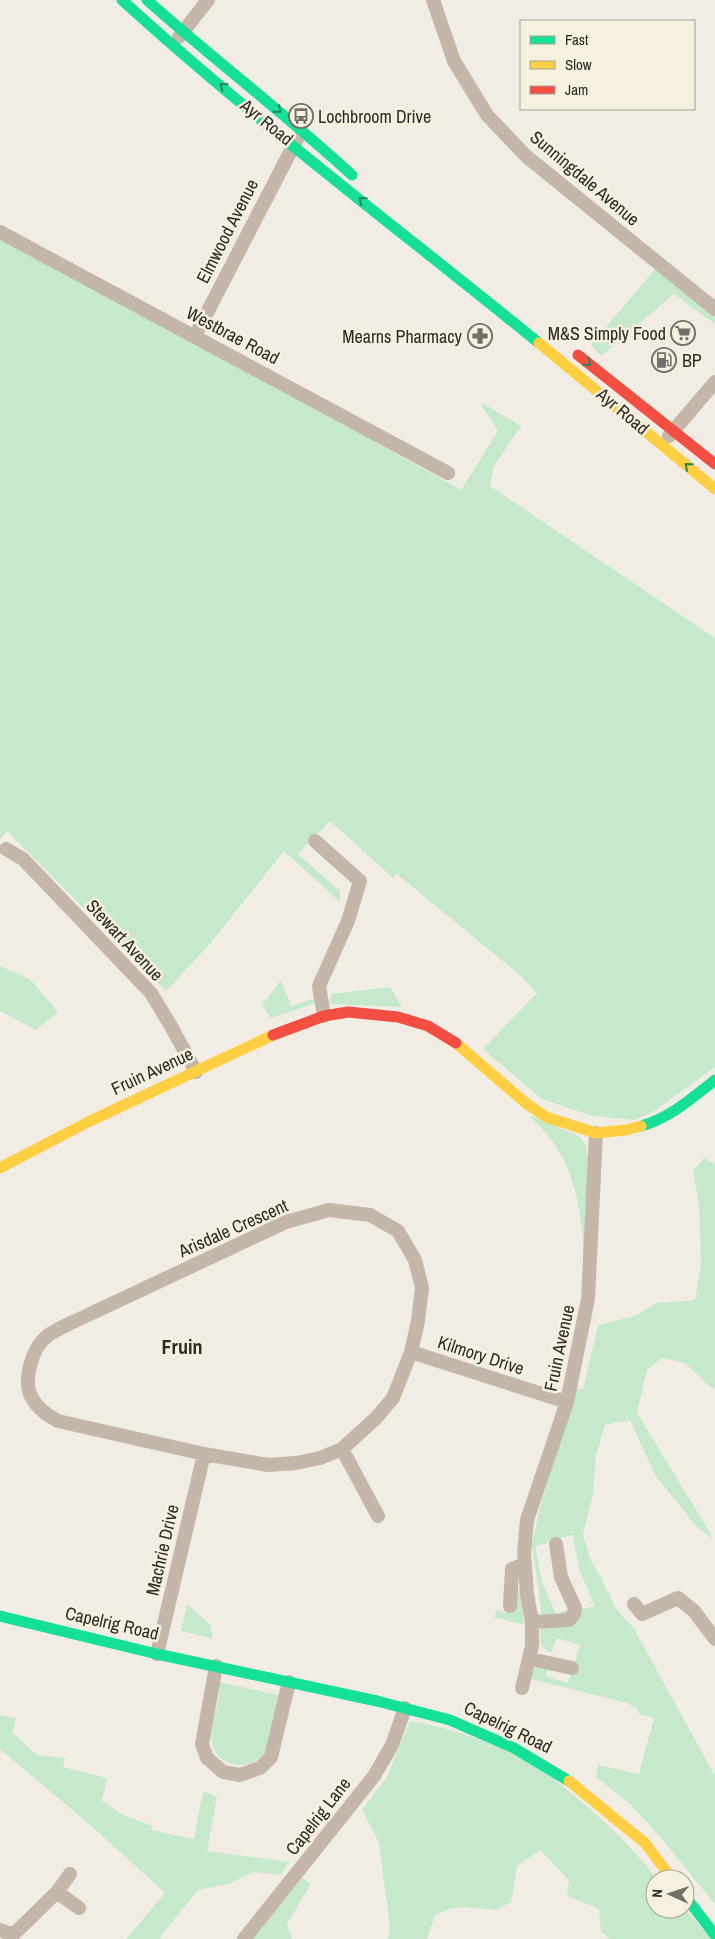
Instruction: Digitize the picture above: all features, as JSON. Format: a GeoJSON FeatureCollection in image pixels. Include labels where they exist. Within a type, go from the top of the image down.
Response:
{"type":"FeatureCollection","features":[{"type":"Feature","properties":{"kind":"street","name":"Ayr Road"},"geometry":{"type":"LineString","coordinates":[[122,0],[171,44],[662,443],[715,489]]}},
{"type":"Feature","properties":{"kind":"street","name":"Ayr Road"},"geometry":{"type":"LineString","coordinates":[[147,0],[302,130],[362,184]]}},
{"type":"Feature","properties":{"kind":"street"},"geometry":{"type":"LineString","coordinates":[[171,44],[208,0]]}},
{"type":"Feature","properties":{"kind":"street","name":"Sunningdale Avenue"},"geometry":{"type":"LineString","coordinates":[[434,0],[454,61],[487,114],[526,156],[715,309]]}},
{"type":"Feature","properties":{"kind":"street","name":"Elmwood Avenue"},"geometry":{"type":"LineString","coordinates":[[195,336],[302,130]]}},
{"type":"Feature","properties":{"kind":"street","name":"Ayr Road"},"geometry":{"type":"LineString","coordinates":[[384,204],[413,242]]}},
{"type":"Feature","properties":{"kind":"street","name":"Westbrae Road"},"geometry":{"type":"LineString","coordinates":[[0,232],[448,474]]}},
{"type":"Feature","properties":{"kind":"street","name":"Ayr Road"},"geometry":{"type":"LineString","coordinates":[[529,335],[577,354],[715,464]]}},
{"type":"Feature","properties":{"kind":"street"},"geometry":{"type":"LineString","coordinates":[[662,443],[715,382]]}},
{"type":"Feature","properties":{"kind":"street"},"geometry":{"type":"LineString","coordinates":[[315,841],[360,881],[348,921],[319,986],[324,1016]]}},
{"type":"Feature","properties":{"kind":"street","name":"Stewart Avenue"},"geometry":{"type":"LineString","coordinates":[[6,849],[23,859],[151,993],[196,1072]]}},
{"type":"Feature","properties":{"kind":"street","name":"Fruin Avenue"},"geometry":{"type":"LineString","coordinates":[[0,1167],[88,1122],[286,1028],[324,1016],[348,1012],[398,1017],[428,1026],[462,1048],[527,1104],[546,1117],[596,1133],[626,1130],[654,1122],[679,1108],[715,1080]]}},
{"type":"Feature","properties":{"kind":"street","name":"Fruin Avenue"},"geometry":{"type":"LineString","coordinates":[[522,1688],[530,1659],[532,1622],[527,1594],[524,1553],[527,1520],[567,1402],[588,1299],[596,1133]]}},
{"type":"Feature","properties":{"kind":"street","name":"Arisdale Crescent"},"geometry":{"type":"LineString","coordinates":[[329,1210],[370,1216],[398,1231],[415,1260],[422,1288],[412,1352],[393,1398],[376,1418],[342,1449],[320,1458],[296,1463],[268,1465],[204,1454],[90,1430],[58,1421],[42,1412],[30,1396],[28,1375],[34,1352],[46,1337],[73,1322],[286,1222],[329,1210]]}},
{"type":"Feature","properties":{"kind":"street","name":"Kilmory Drive"},"geometry":{"type":"LineString","coordinates":[[412,1352],[567,1402]]}},
{"type":"Feature","properties":{"kind":"street"},"geometry":{"type":"LineString","coordinates":[[342,1449],[378,1516]]}},
{"type":"Feature","properties":{"kind":"street","name":"Machrie Drive"},"geometry":{"type":"LineString","coordinates":[[157,1654],[204,1454]]}},
{"type":"Feature","properties":{"kind":"street"},"geometry":{"type":"LineString","coordinates":[[532,1622],[569,1620],[574,1614],[575,1608],[561,1578],[556,1544]]}},
{"type":"Feature","properties":{"kind":"street"},"geometry":{"type":"LineString","coordinates":[[510,1606],[512,1570],[525,1564]]}},
{"type":"Feature","properties":{"kind":"street"},"geometry":{"type":"LineString","coordinates":[[634,1604],[642,1614],[678,1598],[694,1611],[715,1639]]}},
{"type":"Feature","properties":{"kind":"street","name":"Capelrig Road"},"geometry":{"type":"LineString","coordinates":[[0,1616],[157,1654],[405,1708],[450,1720],[514,1748],[562,1775],[645,1843],[664,1869]]}},
{"type":"Feature","properties":{"kind":"street"},"geometry":{"type":"LineString","coordinates":[[530,1659],[572,1668]]}},
{"type":"Feature","properties":{"kind":"street"},"geometry":{"type":"LineString","coordinates":[[216,1666],[202,1744],[207,1758],[223,1772],[240,1775],[260,1768],[271,1757],[289,1682]]}},
{"type":"Feature","properties":{"kind":"street","name":"Capelrig Lane"},"geometry":{"type":"LineString","coordinates":[[244,1939],[374,1776],[392,1745],[405,1708]]}},
{"type":"Feature","properties":{"kind":"street"},"geometry":{"type":"LineString","coordinates":[[0,1930],[7,1933],[15,1933],[57,1892],[70,1874]]}},
{"type":"Feature","properties":{"kind":"street"},"geometry":{"type":"LineString","coordinates":[[57,1892],[79,1908]]}},
{"type":"Feature","properties":{"kind":"street"},"geometry":{"type":"LineString","coordinates":[[695,1909],[715,1934]]}},
{"type":"Feature","properties":{"kind":"green space"},"geometry":{"type":"Polygon","coordinates":[[[0,238],[309,405],[461,490],[498,431],[481,402],[521,426],[494,466],[490,486],[715,638],[715,1067],[653,1112],[635,1120],[592,1116],[542,1099],[484,1048],[537,993],[521,976],[397,874],[393,878],[330,821],[298,854],[340,891],[340,902],[284,851],[208,946],[166,991],[7,831],[0,839],[0,238]]]}},
{"type":"Feature","properties":{"kind":"green space"},"geometry":{"type":"Polygon","coordinates":[[[656,268],[715,314],[715,324],[674,294],[601,356],[591,345],[656,268]]]}},
{"type":"Feature","properties":{"kind":"green space"},"geometry":{"type":"Polygon","coordinates":[[[0,966],[30,979],[58,1012],[36,1030],[0,1011],[0,966]]]}},
{"type":"Feature","properties":{"kind":"green space"},"geometry":{"type":"Polygon","coordinates":[[[281,980],[291,1006],[315,998],[316,1003],[271,1018],[262,1005],[281,980]]]}},
{"type":"Feature","properties":{"kind":"green space"},"geometry":{"type":"Polygon","coordinates":[[[390,987],[402,1007],[330,1004],[331,994],[390,987]]]}},
{"type":"Feature","properties":{"kind":"green space"},"geometry":{"type":"Polygon","coordinates":[[[529,1115],[579,1136],[586,1145],[588,1159],[584,1249],[579,1210],[569,1172],[554,1144],[529,1115]]]}},
{"type":"Feature","properties":{"kind":"green space"},"geometry":{"type":"Polygon","coordinates":[[[704,1158],[715,1164],[715,1388],[711,1387],[685,1363],[662,1358],[647,1370],[637,1412],[713,1539],[697,1527],[655,1475],[630,1420],[605,1425],[596,1455],[593,1494],[583,1535],[591,1561],[617,1610],[633,1627],[715,1776],[715,1904],[695,1880],[695,1869],[686,1869],[630,1804],[596,1777],[598,1765],[639,1774],[654,1718],[639,1714],[638,1709],[627,1703],[531,1679],[534,1669],[542,1664],[548,1666],[546,1676],[568,1683],[580,1645],[556,1638],[552,1652],[548,1652],[540,1643],[542,1617],[532,1545],[540,1507],[576,1389],[583,1389],[598,1325],[635,1316],[657,1303],[695,1300],[701,1265],[699,1205],[693,1170],[704,1158]],[[573,1535],[535,1546],[542,1582],[556,1614],[568,1610],[595,1607],[579,1569],[573,1535]]]}},
{"type":"Feature","properties":{"kind":"green space"},"geometry":{"type":"Polygon","coordinates":[[[517,1589],[521,1592],[524,1625],[494,1617],[497,1610],[504,1612],[516,1610],[517,1589]]]}},
{"type":"Feature","properties":{"kind":"green space"},"geometry":{"type":"Polygon","coordinates":[[[187,1604],[210,1624],[213,1639],[181,1631],[187,1604]]]}},
{"type":"Feature","properties":{"kind":"green space"},"geometry":{"type":"Polygon","coordinates":[[[219,1682],[278,1695],[267,1747],[259,1759],[252,1763],[235,1765],[220,1758],[215,1751],[211,1733],[219,1696],[219,1682]]]}},
{"type":"Feature","properties":{"kind":"green space"},"geometry":{"type":"Polygon","coordinates":[[[0,1715],[16,1718],[13,1733],[37,1755],[65,1758],[63,1767],[107,1778],[102,1801],[123,1815],[153,1826],[151,1830],[194,1839],[203,1791],[217,1797],[207,1851],[289,1862],[281,1875],[254,1872],[228,1884],[198,1890],[160,1937],[161,1939],[126,1939],[165,1893],[97,1831],[0,1749],[0,1715]]]}},
{"type":"Feature","properties":{"kind":"green space"},"geometry":{"type":"Polygon","coordinates":[[[410,1721],[444,1728],[513,1754],[548,1773],[617,1834],[649,1869],[645,1869],[645,1919],[694,1919],[712,1939],[610,1939],[601,1932],[599,1909],[567,1896],[569,1880],[540,1850],[517,1866],[511,1902],[496,1910],[463,1907],[450,1909],[435,1915],[427,1939],[388,1939],[390,1928],[379,1843],[362,1810],[387,1777],[410,1721]]]}},
{"type":"Feature","properties":{"kind":"green space"},"geometry":{"type":"Polygon","coordinates":[[[302,1878],[311,1884],[287,1924],[292,1939],[252,1939],[302,1878]]]}},
{"type":"Feature","properties":{"kind":"traffic: fast"},"geometry":{"type":"LineString","coordinates":[[122,0],[172,45],[276,132],[539,343]]}},
{"type":"Feature","properties":{"kind":"traffic: fast"},"geometry":{"type":"LineString","coordinates":[[147,0],[302,130],[352,175]]}},
{"type":"Feature","properties":{"kind":"traffic: fast"},"geometry":{"type":"LineString","coordinates":[[641,1126],[671,1113],[715,1080]]}},
{"type":"Feature","properties":{"kind":"traffic: fast"},"geometry":{"type":"LineString","coordinates":[[0,1616],[157,1654],[377,1701],[450,1720],[514,1748],[569,1781]]}},
{"type":"Feature","properties":{"kind":"traffic: fast"},"geometry":{"type":"LineString","coordinates":[[695,1909],[715,1935]]}},
{"type":"Feature","properties":{"kind":"traffic: slow"},"geometry":{"type":"LineString","coordinates":[[539,343],[715,489]]}},
{"type":"Feature","properties":{"kind":"traffic: slow"},"geometry":{"type":"LineString","coordinates":[[0,1168],[88,1122],[273,1035]]}},
{"type":"Feature","properties":{"kind":"traffic: slow"},"geometry":{"type":"LineString","coordinates":[[456,1043],[527,1104],[546,1117],[596,1133],[626,1130],[641,1126]]}},
{"type":"Feature","properties":{"kind":"traffic: slow"},"geometry":{"type":"LineString","coordinates":[[569,1781],[645,1843],[664,1869]]}},
{"type":"Feature","properties":{"kind":"traffic: jam"},"geometry":{"type":"LineString","coordinates":[[578,355],[715,464]]}},
{"type":"Feature","properties":{"kind":"traffic: jam"},"geometry":{"type":"LineString","coordinates":[[273,1035],[324,1016],[348,1012],[398,1017],[428,1026],[456,1043]]}},
{"type":"Feature","properties":{"kind":"place","name":"Lochbroom Drive"},"geometry":{"type":"Point","coordinates":[301,116]}},
{"type":"Feature","properties":{"kind":"place","name":"M&S Simply Food"},"geometry":{"type":"Point","coordinates":[683,333]}},
{"type":"Feature","properties":{"kind":"place","name":"Mearns Pharmacy"},"geometry":{"type":"Point","coordinates":[480,336]}},
{"type":"Feature","properties":{"kind":"place","name":"BP"},"geometry":{"type":"Point","coordinates":[664,360]}},
{"type":"Feature","properties":{"kind":"district","name":"Fruin"},"geometry":{"type":"Point","coordinates":[182,1346]}}]}
